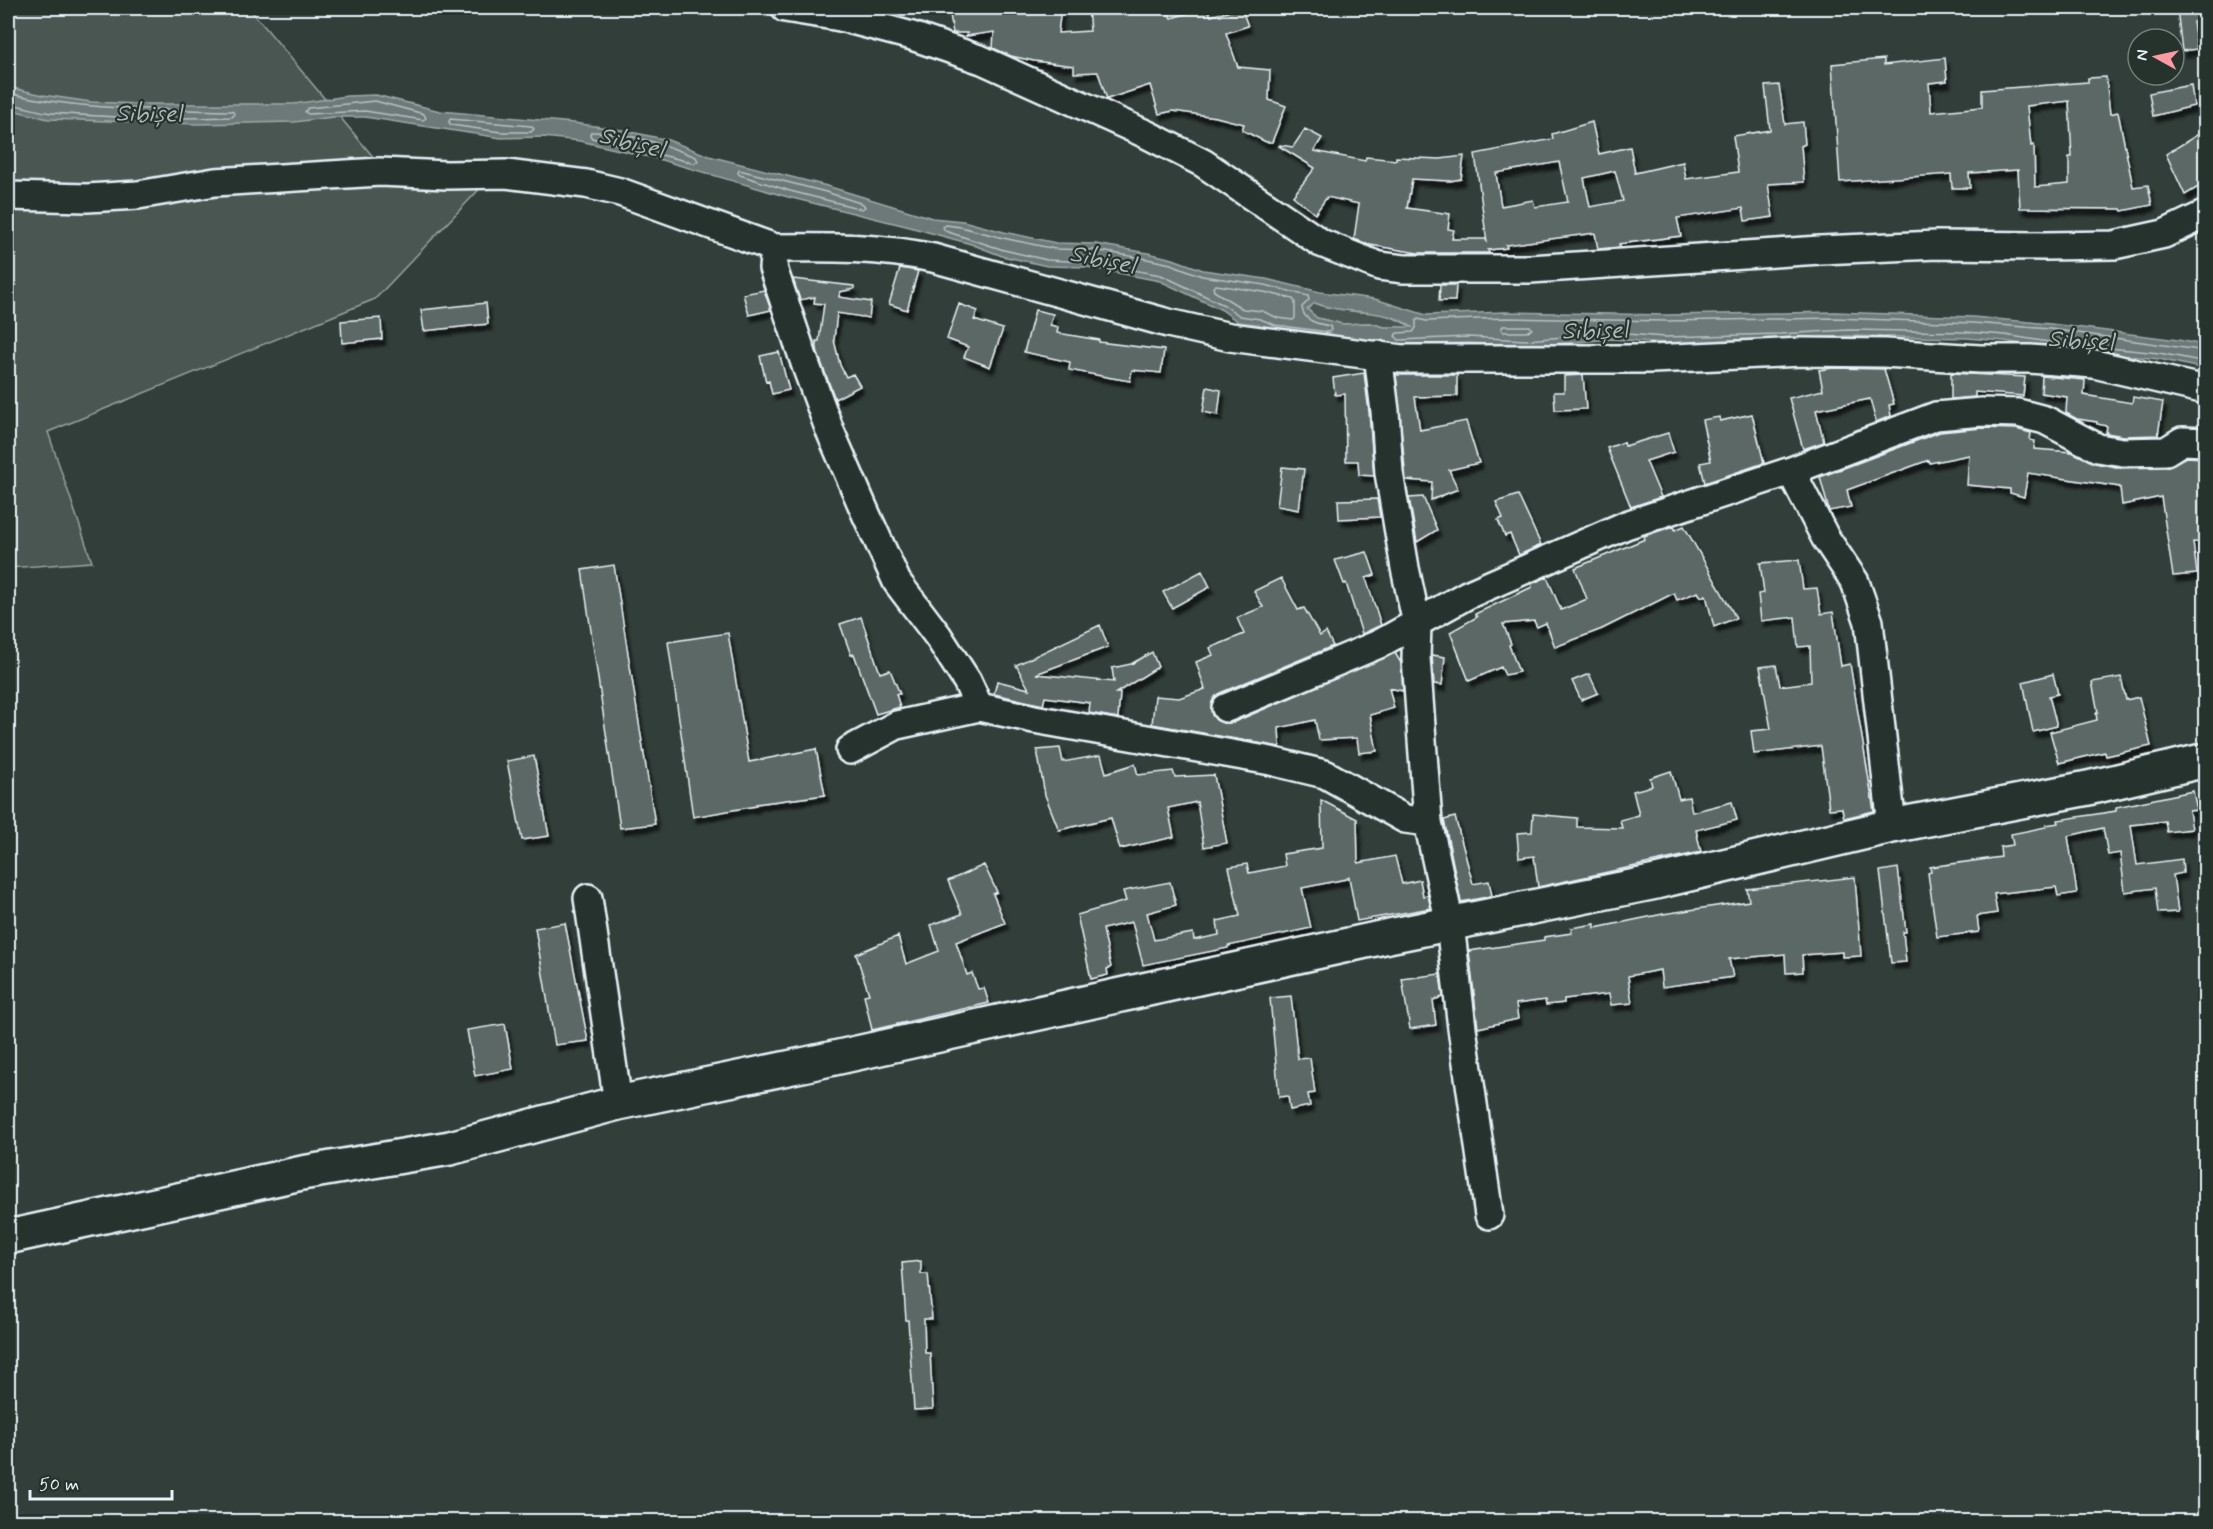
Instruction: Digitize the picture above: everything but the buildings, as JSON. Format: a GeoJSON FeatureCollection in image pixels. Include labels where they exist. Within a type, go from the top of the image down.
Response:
{"type":"FeatureCollection","features":[{"type":"Feature","properties":{"kind":"main road"},"geometry":{"type":"LineString","coordinates":[[8,1237],[302,1173],[450,1148],[618,1103],[1450,924],[1656,882],[1892,826],[2088,789],[2205,760]]}},
{"type":"Feature","properties":{"kind":"street"},"geometry":{"type":"LineString","coordinates":[[785,8],[840,17],[912,36],[982,60],[1148,135],[1203,163],[1321,243],[1379,266],[1530,269],[1820,250],[1937,245],[2114,245],[2164,234],[2205,214]]}},
{"type":"Feature","properties":{"kind":"street"},"geometry":{"type":"LineString","coordinates":[[8,196],[87,198],[138,195],[215,182],[380,172],[447,175],[506,174],[586,184],[620,192],[775,248],[904,252],[1168,323],[1230,337],[1402,359],[1653,358],[1802,352],[1884,353],[2094,364],[2205,390]]}},
{"type":"Feature","properties":{"kind":"street"},"geometry":{"type":"LineString","coordinates":[[775,248],[773,268],[806,366],[830,431],[866,514],[897,582],[938,636],[967,681],[980,707]]}},
{"type":"Feature","properties":{"kind":"street"},"geometry":{"type":"LineString","coordinates":[[1378,355],[1386,411],[1389,473],[1417,624],[1416,658],[1428,822],[1450,924],[1462,1028],[1489,1215]]}},
{"type":"Feature","properties":{"kind":"street"},"geometry":{"type":"LineString","coordinates":[[1226,708],[1379,644],[1467,595],[1626,525],[1791,471],[1936,416],[1982,412],[2018,413],[2045,420],[2098,448],[2123,452],[2166,451],[2182,441],[2205,442]]}},
{"type":"Feature","properties":{"kind":"street"},"geometry":{"type":"LineString","coordinates":[[1791,471],[1825,537],[1856,582],[1869,622],[1892,826]]}},
{"type":"Feature","properties":{"kind":"street"},"geometry":{"type":"LineString","coordinates":[[850,750],[897,725],[980,707],[1034,719],[1271,761],[1325,774],[1405,819],[1428,822]]}},
{"type":"Feature","properties":{"kind":"street"},"geometry":{"type":"LineString","coordinates":[[588,898],[618,1103]]}},
{"type":"Feature","properties":{"kind":"shaded area"},"geometry":{"type":"Polygon","coordinates":[[[8,8],[249,8],[375,159],[490,178],[375,299],[48,432],[92,562],[8,568],[8,8]]]}},
{"type":"Feature","properties":{"kind":"shaded area"},"geometry":{"type":"Polygon","coordinates":[[[1315,303],[1358,312],[1375,312],[1390,316],[1414,328],[1384,327],[1370,323],[1343,324],[1317,318],[1307,309],[1315,303]]]}},
{"type":"Feature","properties":{"kind":"water","name":"Sibișel"},"geometry":{"type":"Polygon","coordinates":[[[8,87],[91,102],[140,104],[294,104],[347,96],[376,95],[440,111],[574,123],[622,130],[668,140],[709,156],[827,186],[932,218],[963,221],[1056,243],[1096,244],[1148,253],[1203,270],[1266,279],[1320,292],[1375,299],[1426,315],[1505,312],[1666,315],[1835,312],[1973,317],[2051,324],[2204,345],[2205,369],[2159,359],[1966,338],[1848,336],[1665,343],[1613,339],[1527,346],[1468,343],[1397,345],[1383,340],[1365,343],[1274,331],[1258,324],[1238,322],[1222,310],[1160,281],[1087,267],[1047,266],[1002,256],[971,244],[906,226],[788,197],[658,159],[580,141],[543,137],[501,138],[365,117],[333,117],[294,122],[198,124],[48,119],[8,109],[8,87]],[[1315,303],[1307,309],[1317,318],[1343,324],[1370,323],[1384,327],[1412,327],[1389,316],[1327,307],[1315,303]]]}}]}
